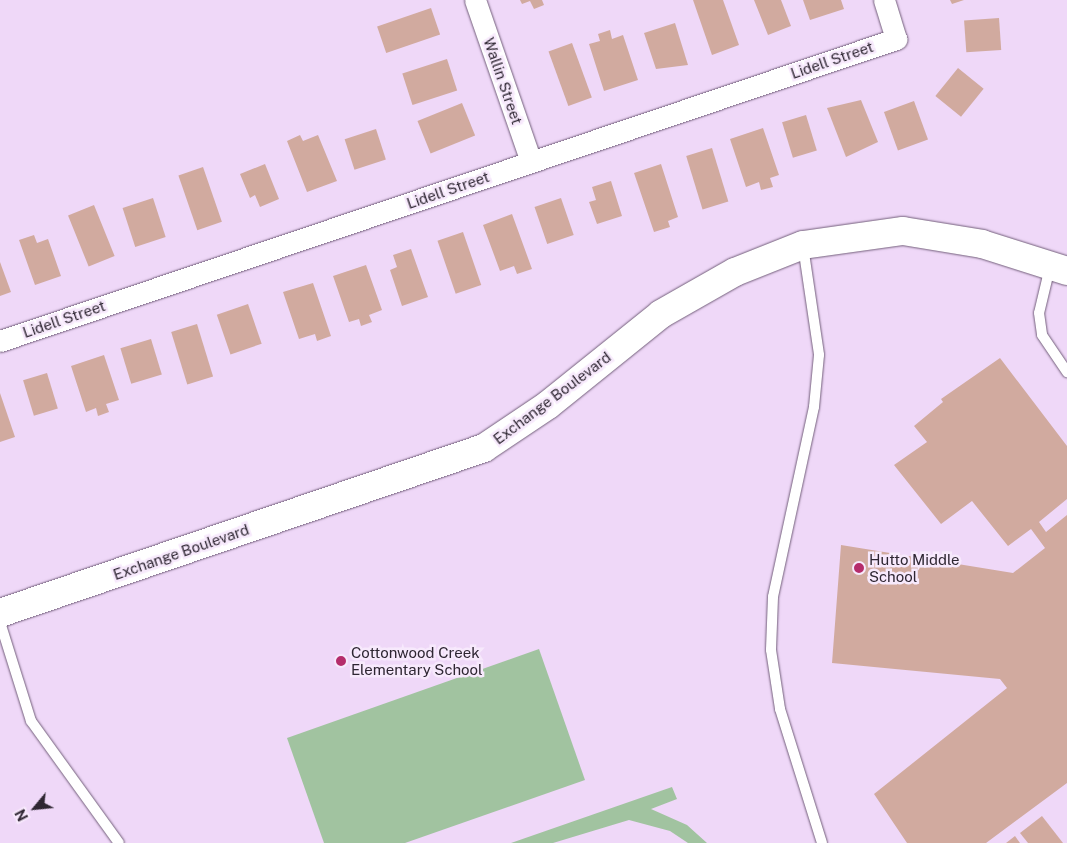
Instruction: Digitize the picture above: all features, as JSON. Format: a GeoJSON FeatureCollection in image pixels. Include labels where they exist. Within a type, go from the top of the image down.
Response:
{"type":"FeatureCollection","features":[{"type":"Feature","properties":{"kind":"street","name":"Wallin Street"},"geometry":{"type":"LineString","coordinates":[[475,0],[531,162]]}},
{"type":"Feature","properties":{"kind":"street","name":"Lidell Street"},"geometry":{"type":"LineString","coordinates":[[0,341],[896,39],[884,0]]}},
{"type":"Feature","properties":{"kind":"street","name":"Exchange Boulevard"},"geometry":{"type":"LineString","coordinates":[[0,613],[484,448],[548,405],[661,314],[735,272],[803,245],[903,231],[982,244],[1059,268]]}},
{"type":"Feature","properties":{"kind":"lane"},"geometry":{"type":"LineString","coordinates":[[803,245],[819,355],[814,407],[773,597],[771,650],[780,709],[822,843]]}},
{"type":"Feature","properties":{"kind":"lane"},"geometry":{"type":"LineString","coordinates":[[1059,268],[1039,314],[1042,335],[1067,372]]}},
{"type":"Feature","properties":{"kind":"lane"},"geometry":{"type":"LineString","coordinates":[[0,622],[31,721],[119,843]]}},
{"type":"Feature","properties":{"kind":"green space"},"geometry":{"type":"Polygon","coordinates":[[[539,649],[585,780],[405,843],[324,843],[287,738],[539,649]]]}},
{"type":"Feature","properties":{"kind":"green space"},"geometry":{"type":"Polygon","coordinates":[[[672,787],[677,799],[651,809],[687,825],[707,843],[688,843],[670,831],[629,820],[553,843],[511,843],[672,787]]]}},
{"type":"Feature","properties":{"kind":"building"},"geometry":{"type":"Polygon","coordinates":[[[520,0],[542,0],[544,5],[534,9],[530,1],[522,4],[520,0]]]}},
{"type":"Feature","properties":{"kind":"building"},"geometry":{"type":"Polygon","coordinates":[[[693,0],[723,0],[739,45],[712,55],[693,0]]]}},
{"type":"Feature","properties":{"kind":"building"},"geometry":{"type":"Polygon","coordinates":[[[754,0],[781,0],[791,26],[768,35],[754,0]]]}},
{"type":"Feature","properties":{"kind":"building"},"geometry":{"type":"Polygon","coordinates":[[[803,0],[841,0],[844,9],[810,20],[803,0]]]}},
{"type":"Feature","properties":{"kind":"building"},"geometry":{"type":"Polygon","coordinates":[[[950,0],[964,0],[952,4],[950,0]]]}},
{"type":"Feature","properties":{"kind":"building"},"geometry":{"type":"Polygon","coordinates":[[[431,8],[440,34],[386,53],[377,27],[431,8]]]}},
{"type":"Feature","properties":{"kind":"building"},"geometry":{"type":"Polygon","coordinates":[[[999,18],[1001,50],[966,52],[964,20],[999,18]]]}},
{"type":"Feature","properties":{"kind":"building"},"geometry":{"type":"Polygon","coordinates":[[[675,23],[688,65],[656,69],[644,33],[675,23]]]}},
{"type":"Feature","properties":{"kind":"building"},"geometry":{"type":"Polygon","coordinates":[[[610,30],[612,39],[623,35],[638,80],[604,91],[589,44],[600,41],[598,34],[610,30]]]}},
{"type":"Feature","properties":{"kind":"building"},"geometry":{"type":"Polygon","coordinates":[[[572,43],[592,98],[568,106],[549,52],[572,43]]]}},
{"type":"Feature","properties":{"kind":"building"},"geometry":{"type":"Polygon","coordinates":[[[447,59],[457,90],[412,105],[402,74],[447,59]]]}},
{"type":"Feature","properties":{"kind":"building"},"geometry":{"type":"Polygon","coordinates":[[[958,68],[984,89],[961,117],[935,96],[958,68]]]}},
{"type":"Feature","properties":{"kind":"building"},"geometry":{"type":"Polygon","coordinates":[[[861,100],[878,142],[846,157],[827,108],[861,100]]]}},
{"type":"Feature","properties":{"kind":"building"},"geometry":{"type":"Polygon","coordinates":[[[914,101],[928,140],[898,150],[884,112],[914,101]]]}},
{"type":"Feature","properties":{"kind":"building"},"geometry":{"type":"Polygon","coordinates":[[[462,103],[475,135],[431,153],[417,121],[462,103]]]}},
{"type":"Feature","properties":{"kind":"building"},"geometry":{"type":"Polygon","coordinates":[[[806,115],[817,150],[793,158],[782,122],[806,115]]]}},
{"type":"Feature","properties":{"kind":"building"},"geometry":{"type":"Polygon","coordinates":[[[763,128],[779,175],[770,178],[773,187],[761,190],[759,182],[746,187],[730,139],[763,128]]]}},
{"type":"Feature","properties":{"kind":"building"},"geometry":{"type":"Polygon","coordinates":[[[376,129],[386,159],[355,170],[345,139],[376,129]]]}},
{"type":"Feature","properties":{"kind":"building"},"geometry":{"type":"Polygon","coordinates":[[[300,135],[303,141],[318,135],[337,181],[307,192],[287,141],[300,135]]]}},
{"type":"Feature","properties":{"kind":"building"},"geometry":{"type":"Polygon","coordinates":[[[712,148],[728,202],[703,209],[686,156],[712,148]]]}},
{"type":"Feature","properties":{"kind":"building"},"geometry":{"type":"Polygon","coordinates":[[[265,164],[279,199],[260,207],[255,195],[250,198],[240,174],[265,164]]]}},
{"type":"Feature","properties":{"kind":"building"},"geometry":{"type":"Polygon","coordinates":[[[661,164],[678,217],[668,221],[670,227],[654,232],[634,173],[661,164]]]}},
{"type":"Feature","properties":{"kind":"building"},"geometry":{"type":"Polygon","coordinates":[[[203,167],[222,222],[197,230],[178,175],[203,167]]]}},
{"type":"Feature","properties":{"kind":"building"},"geometry":{"type":"Polygon","coordinates":[[[611,181],[622,216],[597,224],[589,202],[596,200],[592,187],[611,181]]]}},
{"type":"Feature","properties":{"kind":"building"},"geometry":{"type":"Polygon","coordinates":[[[153,198],[166,237],[135,247],[123,208],[153,198]]]}},
{"type":"Feature","properties":{"kind":"building"},"geometry":{"type":"Polygon","coordinates":[[[561,198],[574,235],[547,244],[535,207],[561,198]]]}},
{"type":"Feature","properties":{"kind":"building"},"geometry":{"type":"Polygon","coordinates":[[[94,205],[115,256],[89,266],[68,215],[94,205]]]}},
{"type":"Feature","properties":{"kind":"building"},"geometry":{"type":"Polygon","coordinates":[[[512,214],[532,269],[517,274],[514,266],[500,271],[483,225],[512,214]]]}},
{"type":"Feature","properties":{"kind":"building"},"geometry":{"type":"Polygon","coordinates":[[[463,232],[481,285],[456,294],[437,241],[463,232]]]}},
{"type":"Feature","properties":{"kind":"building"},"geometry":{"type":"Polygon","coordinates":[[[34,235],[37,243],[48,239],[61,276],[35,285],[19,240],[34,235]]]}},
{"type":"Feature","properties":{"kind":"building"},"geometry":{"type":"Polygon","coordinates":[[[411,249],[428,297],[402,306],[390,270],[397,267],[393,255],[411,249]]]}},
{"type":"Feature","properties":{"kind":"building"},"geometry":{"type":"Polygon","coordinates":[[[0,262],[11,292],[0,296],[0,262]]]}},
{"type":"Feature","properties":{"kind":"building"},"geometry":{"type":"Polygon","coordinates":[[[366,265],[382,310],[369,315],[372,322],[361,326],[359,319],[349,322],[333,276],[366,265]]]}},
{"type":"Feature","properties":{"kind":"building"},"geometry":{"type":"Polygon","coordinates":[[[313,283],[331,336],[317,341],[315,334],[299,339],[283,292],[313,283]]]}},
{"type":"Feature","properties":{"kind":"building"},"geometry":{"type":"Polygon","coordinates":[[[248,304],[262,344],[230,354],[217,315],[248,304]]]}},
{"type":"Feature","properties":{"kind":"building"},"geometry":{"type":"Polygon","coordinates":[[[197,324],[213,377],[187,384],[171,332],[197,324]]]}},
{"type":"Feature","properties":{"kind":"building"},"geometry":{"type":"Polygon","coordinates":[[[151,339],[162,374],[131,384],[120,348],[151,339]]]}},
{"type":"Feature","properties":{"kind":"building"},"geometry":{"type":"Polygon","coordinates":[[[104,355],[119,400],[106,404],[109,412],[98,416],[96,408],[86,412],[71,366],[104,355]]]}},
{"type":"Feature","properties":{"kind":"building"},"geometry":{"type":"Polygon","coordinates":[[[1000,358],[1067,446],[1067,499],[1039,522],[1046,532],[1067,515],[1067,783],[986,843],[907,843],[874,794],[1007,688],[1000,679],[832,663],[841,545],[1013,573],[1045,548],[1031,529],[1008,546],[972,501],[941,524],[894,465],[927,442],[914,426],[943,402],[941,399],[1000,358]]]}},
{"type":"Feature","properties":{"kind":"building"},"geometry":{"type":"Polygon","coordinates":[[[47,373],[58,408],[34,416],[23,380],[47,373]]]}},
{"type":"Feature","properties":{"kind":"building"},"geometry":{"type":"Polygon","coordinates":[[[0,393],[15,437],[0,442],[0,393]]]}},
{"type":"Feature","properties":{"kind":"building"},"geometry":{"type":"Polygon","coordinates":[[[1042,816],[1063,843],[1028,843],[1020,833],[1042,816]]]}},
{"type":"Feature","properties":{"kind":"building"},"geometry":{"type":"Polygon","coordinates":[[[1015,836],[1020,843],[1006,843],[1015,836]]]}},
{"type":"Feature","properties":{"kind":"place","name":"Hutto Middle School"},"geometry":{"type":"Point","coordinates":[859,568]}},
{"type":"Feature","properties":{"kind":"place","name":"Cottonwood Creek Elementary School"},"geometry":{"type":"Point","coordinates":[341,661]}}]}
